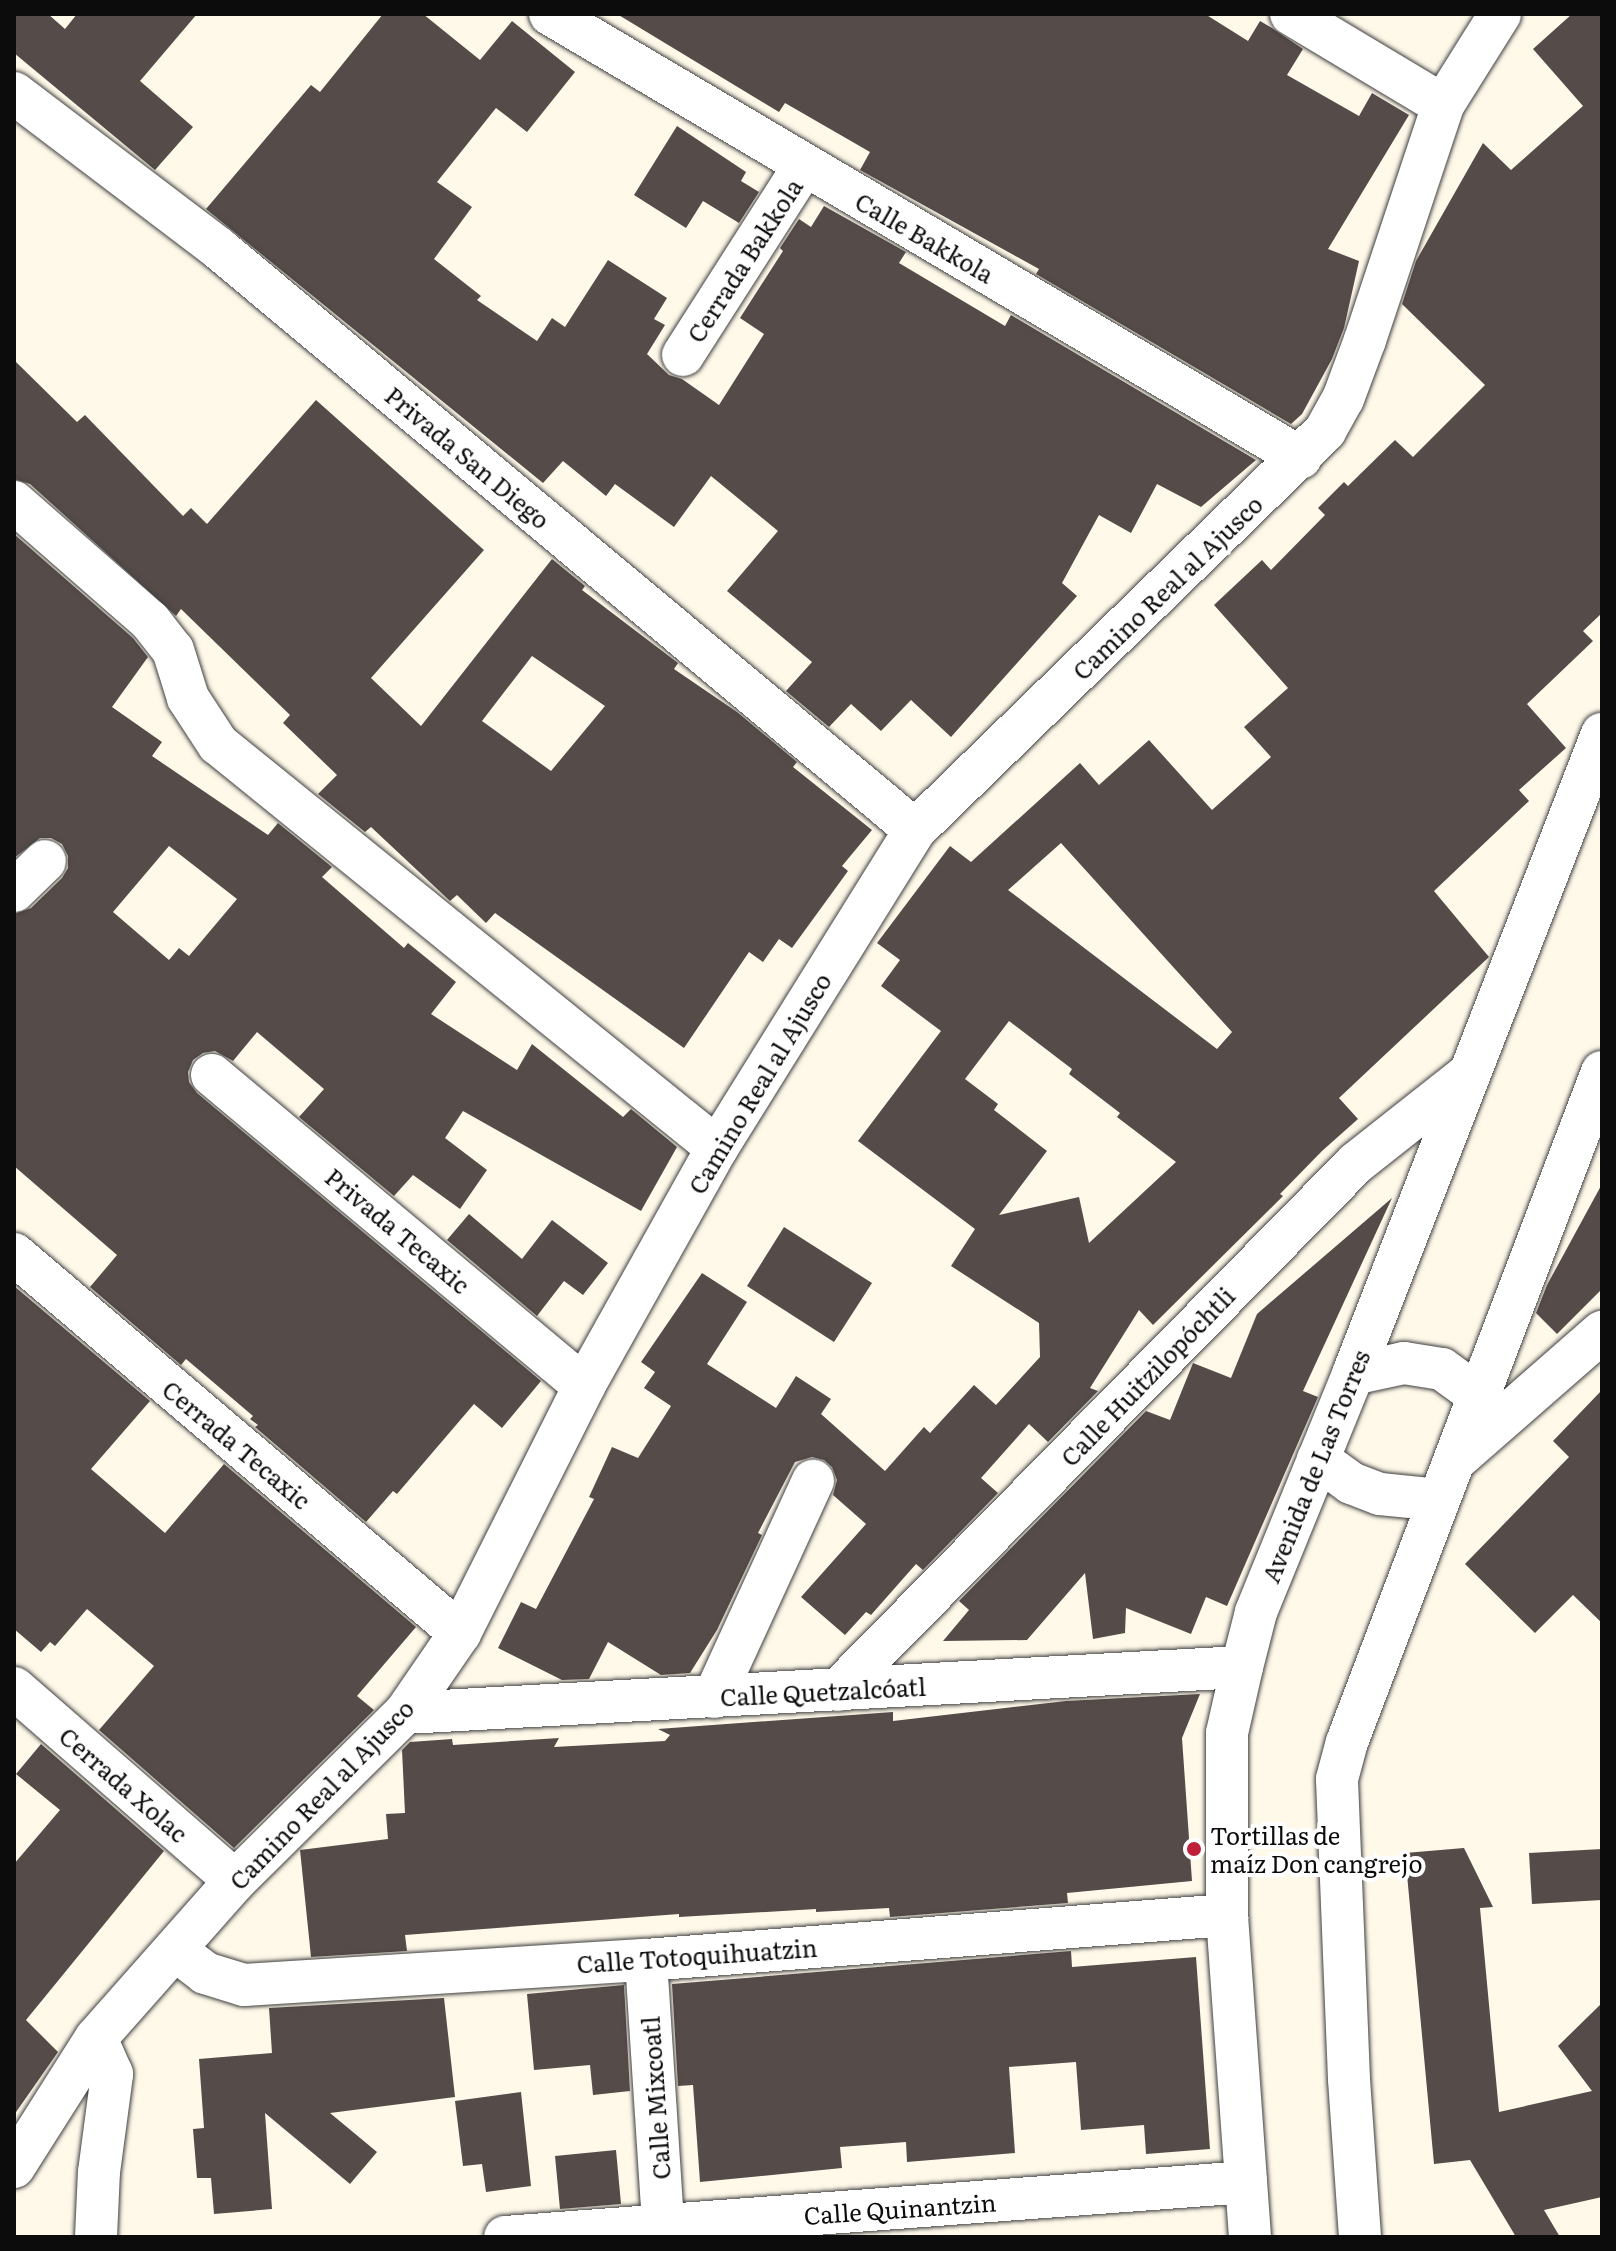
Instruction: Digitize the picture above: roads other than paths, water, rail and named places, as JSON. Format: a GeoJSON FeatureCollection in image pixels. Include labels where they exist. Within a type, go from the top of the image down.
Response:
{"type":"FeatureCollection","features":[{"type":"Feature","properties":{"kind":"street","name":"Calle Bakkola"},"geometry":{"type":"LineString","coordinates":[[550,14],[1301,458]]}},
{"type":"Feature","properties":{"kind":"street"},"geometry":{"type":"LineString","coordinates":[[1291,14],[1443,105]]}},
{"type":"Feature","properties":{"kind":"street","name":"Camino Real al Ajusco"},"geometry":{"type":"LineString","coordinates":[[14,2167],[96,2038],[235,1881],[405,1713],[460,1633],[584,1386],[717,1148],[915,830],[1301,458],[1325,431],[1343,399],[1443,105],[1500,14]]}},
{"type":"Feature","properties":{"kind":"street","name":"Privada San Diego"},"geometry":{"type":"LineString","coordinates":[[14,93],[218,248],[915,830]]}},
{"type":"Feature","properties":{"kind":"street","name":"Cerrada Bakkola"},"geometry":{"type":"LineString","coordinates":[[683,355],[804,166]]}},
{"type":"Feature","properties":{"kind":"street"},"geometry":{"type":"LineString","coordinates":[[14,502],[150,621],[173,650],[188,698],[218,744],[717,1148]]}},
{"type":"Feature","properties":{"kind":"street","name":"Avenida de Las Torres"},"geometry":{"type":"LineString","coordinates":[[1250,2237],[1227,1915],[1227,1733],[1242,1667],[1256,1612],[1353,1374],[1602,734]]}},
{"type":"Feature","properties":{"kind":"street"},"geometry":{"type":"LineString","coordinates":[[14,891],[45,861]]}},
{"type":"Feature","properties":{"kind":"street"},"geometry":{"type":"LineString","coordinates":[[1360,2237],[1349,2079],[1337,1779],[1347,1742],[1602,1072]]}},
{"type":"Feature","properties":{"kind":"street","name":"Privada Tecaxic"},"geometry":{"type":"LineString","coordinates":[[212,1075],[584,1386]]}},
{"type":"Feature","properties":{"kind":"street","name":"Calle Huitzilopóchtli"},"geometry":{"type":"LineString","coordinates":[[838,1690],[1356,1163],[1468,1075]]}},
{"type":"Feature","properties":{"kind":"street","name":"Cerrada Tecaxic"},"geometry":{"type":"LineString","coordinates":[[14,1254],[460,1633]]}},
{"type":"Feature","properties":{"kind":"street"},"geometry":{"type":"LineString","coordinates":[[1455,1460],[1602,1332]]}},
{"type":"Feature","properties":{"kind":"street"},"geometry":{"type":"LineString","coordinates":[[1353,1374],[1404,1363],[1442,1369],[1479,1396]]}},
{"type":"Feature","properties":{"kind":"street"},"geometry":{"type":"LineString","coordinates":[[1318,1459],[1351,1483],[1380,1494],[1439,1500]]}},
{"type":"Feature","properties":{"kind":"street"},"geometry":{"type":"LineString","coordinates":[[714,1697],[813,1481]]}},
{"type":"Feature","properties":{"kind":"street","name":"Calle Quetzalcóatl"},"geometry":{"type":"LineString","coordinates":[[405,1713],[1242,1667]]}},
{"type":"Feature","properties":{"kind":"street","name":"Cerrada Xolac"},"geometry":{"type":"LineString","coordinates":[[14,1688],[235,1881]]}},
{"type":"Feature","properties":{"kind":"street","name":"Calle Totoquihuatzin"},"geometry":{"type":"LineString","coordinates":[[175,1950],[205,1973],[244,1985],[646,1960],[1227,1915]]}},
{"type":"Feature","properties":{"kind":"street","name":"Calle Mixcoatl"},"geometry":{"type":"LineString","coordinates":[[646,1960],[664,2231]]}},
{"type":"Feature","properties":{"kind":"street"},"geometry":{"type":"LineString","coordinates":[[96,2038],[112,2074],[99,2172],[96,2237]]}},
{"type":"Feature","properties":{"kind":"street","name":"Calle Quinantzin"},"geometry":{"type":"LineString","coordinates":[[505,2237],[664,2231],[1246,2182]]}},
{"type":"Feature","properties":{"kind":"place","name":"Tortillas de maíz Don cangrejo"},"geometry":{"type":"Point","coordinates":[1194,1849]}}]}
